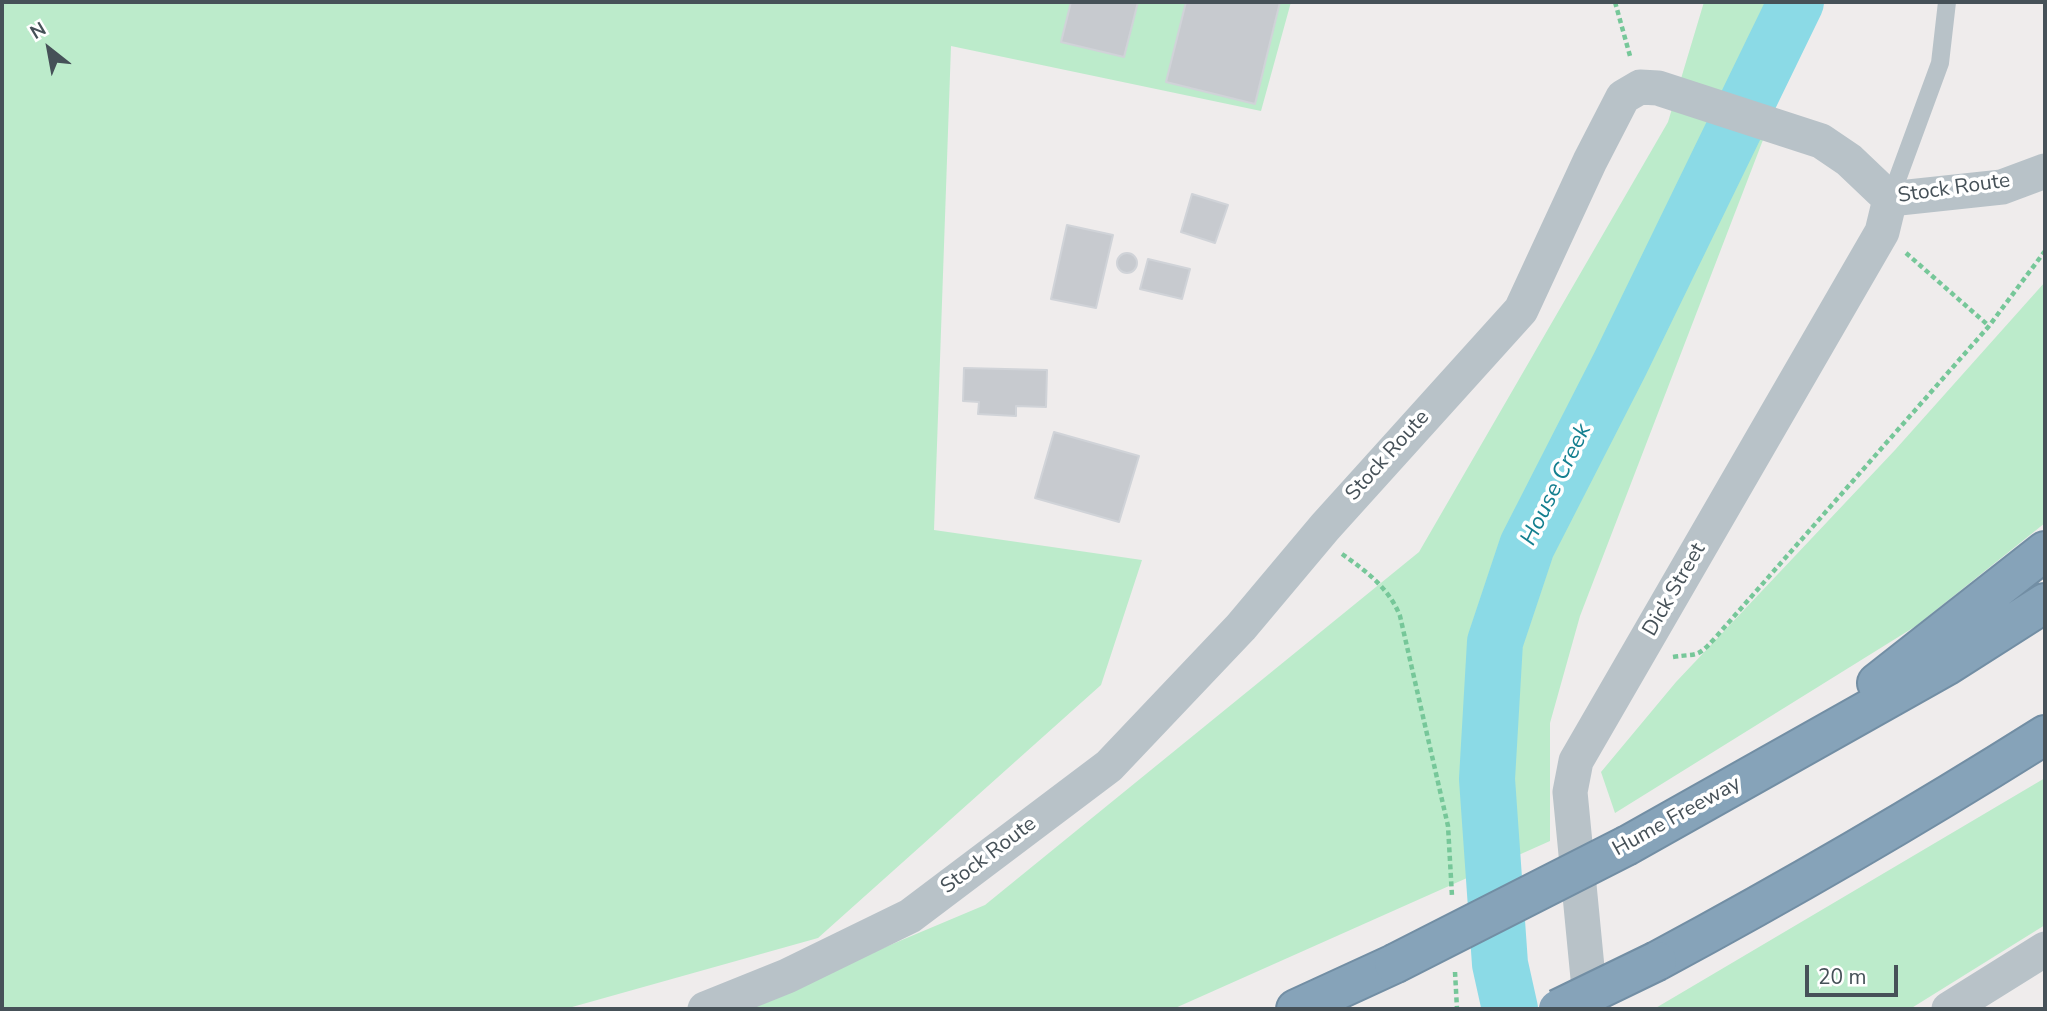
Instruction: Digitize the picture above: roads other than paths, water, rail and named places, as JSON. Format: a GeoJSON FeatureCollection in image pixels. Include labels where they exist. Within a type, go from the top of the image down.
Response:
{"type":"FeatureCollection","features":[{"type":"Feature","properties":{"kind":"highway"},"geometry":{"type":"LineString","coordinates":[[1773,764],[2045,551]]}},
{"type":"Feature","properties":{"kind":"highway","name":"Hume Freeway"},"geometry":{"type":"LineString","coordinates":[[1296,1009],[1394,964],[1628,845],[1945,666],[2045,603]]}},
{"type":"Feature","properties":{"kind":"highway"},"geometry":{"type":"LineString","coordinates":[[1558,1009],[1657,961],[1793,887],[1931,807],[2045,735]]}},
{"type":"Feature","properties":{"kind":"street","name":"Stock Route"},"geometry":{"type":"LineString","coordinates":[[705,1009],[787,976],[910,916],[1109,766],[1241,628],[1317,537],[1521,310],[1590,161],[1623,97],[1640,87],[1658,88],[1821,141],[1849,160],[1886,216],[2001,187],[2045,171]]}},
{"type":"Feature","properties":{"kind":"street","name":"Dick Street"},"geometry":{"type":"LineString","coordinates":[[1591,1009],[1570,793],[1576,761],[1886,216]]}},
{"type":"Feature","properties":{"kind":"street"},"geometry":{"type":"LineString","coordinates":[[1949,1009],[2045,949]]}},
{"type":"Feature","properties":{"kind":"lane"},"geometry":{"type":"LineString","coordinates":[[1886,216],[1940,63],[1947,2]]}},
{"type":"Feature","properties":{"kind":"waterway","name":"House Creek"},"geometry":{"type":"LineString","coordinates":[[1510,1009],[1500,964],[1487,779],[1495,642],[1527,546],[1620,364],[1796,2]]}}]}
